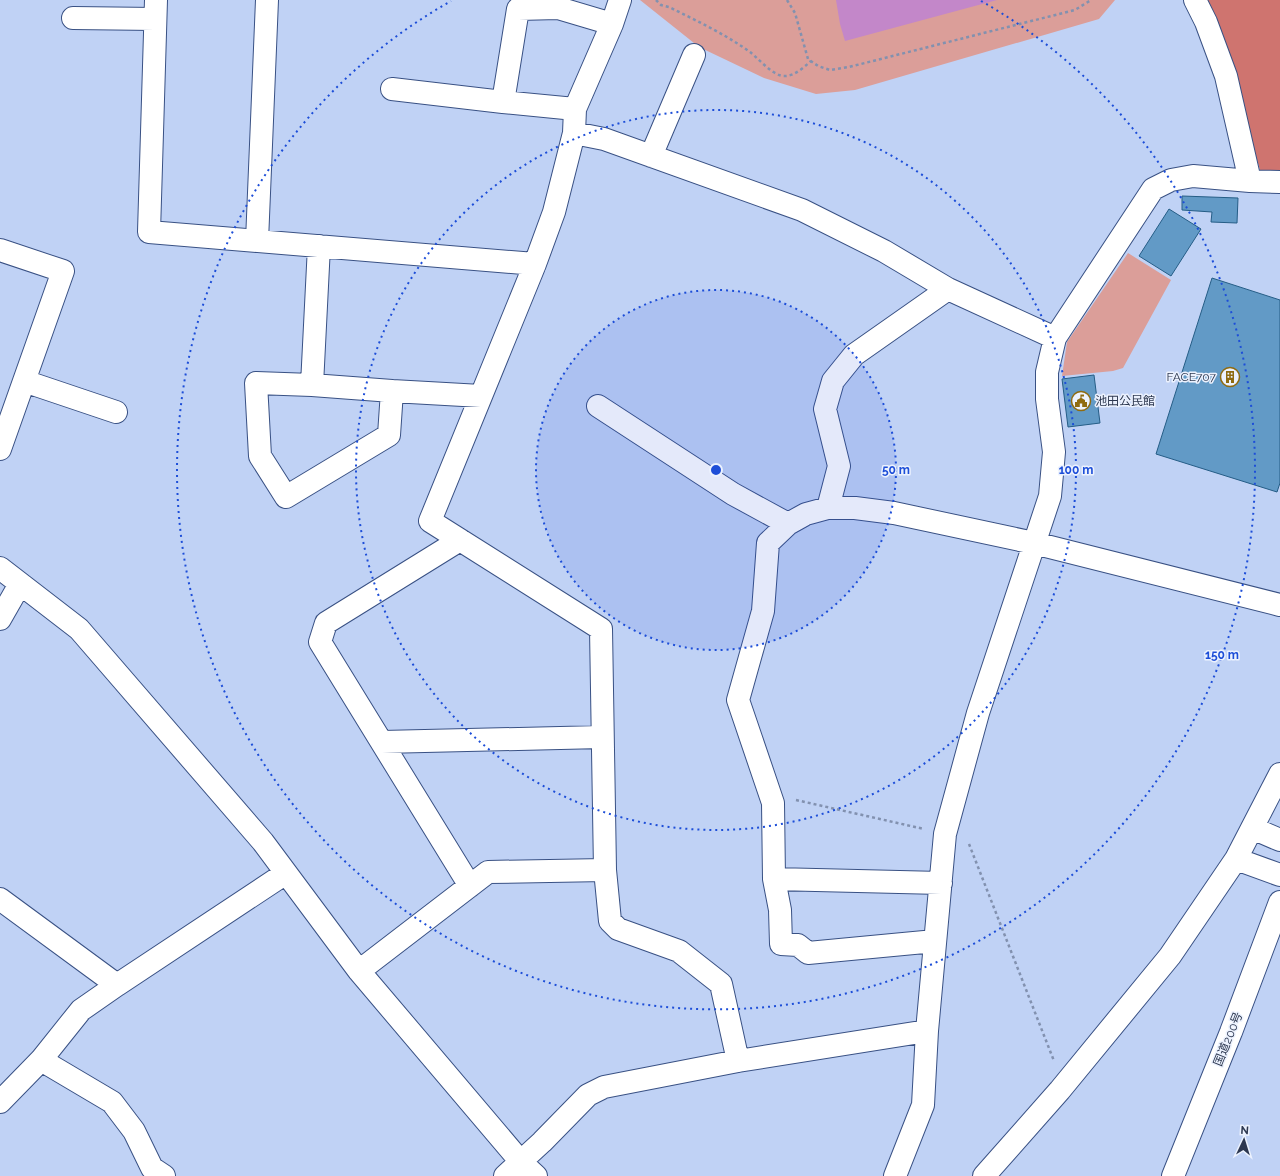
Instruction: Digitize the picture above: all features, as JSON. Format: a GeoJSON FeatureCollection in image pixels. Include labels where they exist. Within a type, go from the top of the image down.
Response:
{"type":"FeatureCollection","features":[{"type":"Feature","properties":{"kind":"main road"},"geometry":{"type":"LineString","coordinates":[[257,241],[267,0]]}},
{"type":"Feature","properties":{"kind":"main road"},"geometry":{"type":"LineString","coordinates":[[620,0],[612,24],[575,109],[574,134],[554,212],[535,264],[430,521],[601,629],[605,870],[610,921],[618,929],[679,951],[721,984],[738,1061]]}},
{"type":"Feature","properties":{"kind":"main road"},"geometry":{"type":"LineString","coordinates":[[1195,0],[1206,22],[1226,76],[1250,181]]}},
{"type":"Feature","properties":{"kind":"main road"},"geometry":{"type":"LineString","coordinates":[[504,102],[518,9],[558,8],[612,24]]}},
{"type":"Feature","properties":{"kind":"main road"},"geometry":{"type":"LineString","coordinates":[[73,18],[156,9],[149,232],[535,264]]}},
{"type":"Feature","properties":{"kind":"main road"},"geometry":{"type":"LineString","coordinates":[[651,156],[694,55]]}},
{"type":"Feature","properties":{"kind":"main road"},"geometry":{"type":"LineString","coordinates":[[392,89],[575,109]]}},
{"type":"Feature","properties":{"kind":"main road"},"geometry":{"type":"LineString","coordinates":[[574,134],[604,139],[802,210],[884,251],[948,289],[1055,338]]}},
{"type":"Feature","properties":{"kind":"main road"},"geometry":{"type":"LineString","coordinates":[[895,1176],[923,1105],[927,1031],[948,826],[978,713],[1050,496],[1054,452],[1047,399],[1047,372],[1055,338],[1153,189],[1171,180],[1193,176],[1280,182]]}},
{"type":"Feature","properties":{"kind":"main road"},"geometry":{"type":"LineString","coordinates":[[312,385],[319,246]]}},
{"type":"Feature","properties":{"kind":"main road"},"geometry":{"type":"LineString","coordinates":[[0,250],[63,271],[0,449]]}},
{"type":"Feature","properties":{"kind":"main road"},"geometry":{"type":"LineString","coordinates":[[828,508],[839,466],[825,409],[833,381],[854,355],[948,289]]}},
{"type":"Feature","properties":{"kind":"main road"},"geometry":{"type":"LineString","coordinates":[[24,381],[116,412]]}},
{"type":"Feature","properties":{"kind":"main road"},"geometry":{"type":"LineString","coordinates":[[392,391],[389,435],[286,497],[260,456],[256,384],[312,385],[481,396]]}},
{"type":"Feature","properties":{"kind":"main road"},"geometry":{"type":"LineString","coordinates":[[598,406],[734,494],[788,524]]}},
{"type":"Feature","properties":{"kind":"main road"},"geometry":{"type":"LineString","coordinates":[[935,942],[808,953],[798,945],[781,944],[780,910],[774,879],[773,803],[738,700],[763,611],[768,543],[788,524],[806,514],[828,508],[854,508],[894,513],[1034,543],[1280,605]]}},
{"type":"Feature","properties":{"kind":"main road"},"geometry":{"type":"LineString","coordinates":[[460,540],[326,623],[320,642],[470,886]]}},
{"type":"Feature","properties":{"kind":"main road"},"geometry":{"type":"LineString","coordinates":[[0,568],[80,629],[262,842],[360,971],[528,1169]]}},
{"type":"Feature","properties":{"kind":"main road"},"geometry":{"type":"LineString","coordinates":[[0,619],[20,584]]}},
{"type":"Feature","properties":{"kind":"main road"},"geometry":{"type":"LineString","coordinates":[[382,742],[602,738]]}},
{"type":"Feature","properties":{"kind":"main road"},"geometry":{"type":"LineString","coordinates":[[984,1176],[1065,1083],[1170,956],[1236,858],[1280,774]]}},
{"type":"Feature","properties":{"kind":"main road"},"geometry":{"type":"LineString","coordinates":[[1252,828],[1280,840]]}},
{"type":"Feature","properties":{"kind":"main road"},"geometry":{"type":"LineString","coordinates":[[1236,858],[1280,875]]}},
{"type":"Feature","properties":{"kind":"main road"},"geometry":{"type":"LineString","coordinates":[[360,971],[488,872],[605,870]]}},
{"type":"Feature","properties":{"kind":"main road"},"geometry":{"type":"LineString","coordinates":[[0,1102],[41,1060],[81,1010],[286,873]]}},
{"type":"Feature","properties":{"kind":"main road"},"geometry":{"type":"LineString","coordinates":[[774,879],[941,883]]}},
{"type":"Feature","properties":{"kind":"main road"},"geometry":{"type":"LineString","coordinates":[[0,899],[117,985]]}},
{"type":"Feature","properties":{"kind":"main road","name":"国道200号"},"geometry":{"type":"LineString","coordinates":[[1173,1176],[1231,1032],[1280,902]]}},
{"type":"Feature","properties":{"kind":"main road"},"geometry":{"type":"LineString","coordinates":[[505,1176],[528,1169],[588,1096],[604,1087],[738,1061],[927,1031]]}},
{"type":"Feature","properties":{"kind":"main road"},"geometry":{"type":"LineString","coordinates":[[41,1060],[112,1102],[134,1130],[152,1168],[164,1176]]}},
{"type":"Feature","properties":{"kind":"path"},"geometry":{"type":"LineString","coordinates":[[656,0],[661,5],[669,7],[726,36],[750,52],[778,75],[784,77],[792,75],[811,61]]}},
{"type":"Feature","properties":{"kind":"path"},"geometry":{"type":"LineString","coordinates":[[787,0],[795,12],[808,59],[818,66],[830,70],[849,67],[1075,10],[1091,0]]}},
{"type":"Feature","properties":{"kind":"path"},"geometry":{"type":"LineString","coordinates":[[770,794],[948,826],[964,833],[1051,1056],[1065,1083]]}},
{"type":"Feature","properties":{"kind":"shaded area"},"geometry":{"type":"Polygon","coordinates":[[[640,0],[1115,0],[1099,19],[855,90],[816,94],[764,78],[699,47],[640,0]]]}},
{"type":"Feature","properties":{"kind":"shaded area"},"geometry":{"type":"Polygon","coordinates":[[[836,0],[997,0],[845,41],[840,24],[836,0]]]}},
{"type":"Feature","properties":{"kind":"shaded area"},"geometry":{"type":"Polygon","coordinates":[[[1205,0],[1280,0],[1280,171],[1260,170],[1219,29],[1205,0]]]}},
{"type":"Feature","properties":{"kind":"shaded area"},"geometry":{"type":"Polygon","coordinates":[[[1128,253],[1171,280],[1123,368],[1113,371],[1062,376],[1067,342],[1128,253]]]}},
{"type":"Feature","properties":{"kind":"building"},"geometry":{"type":"Polygon","coordinates":[[[1182,196],[1238,198],[1237,223],[1211,222],[1212,212],[1182,210],[1182,196]]]}},
{"type":"Feature","properties":{"kind":"building"},"geometry":{"type":"Polygon","coordinates":[[[1169,209],[1201,229],[1171,276],[1139,256],[1169,209]]]}},
{"type":"Feature","properties":{"kind":"building","name":"FACE707"},"geometry":{"type":"Polygon","coordinates":[[[1212,278],[1280,300],[1280,483],[1277,492],[1156,454],[1212,278]]]}},
{"type":"Feature","properties":{"kind":"building","name":"池田公民館"},"geometry":{"type":"Polygon","coordinates":[[[1094,375],[1100,423],[1068,427],[1062,379],[1094,375]]]}},
{"type":"Feature","properties":{"kind":"place","name":"FACE707"},"geometry":{"type":"Point","coordinates":[1230,377]}},
{"type":"Feature","properties":{"kind":"place","name":"池田公民館"},"geometry":{"type":"Point","coordinates":[1081,401]}}]}
